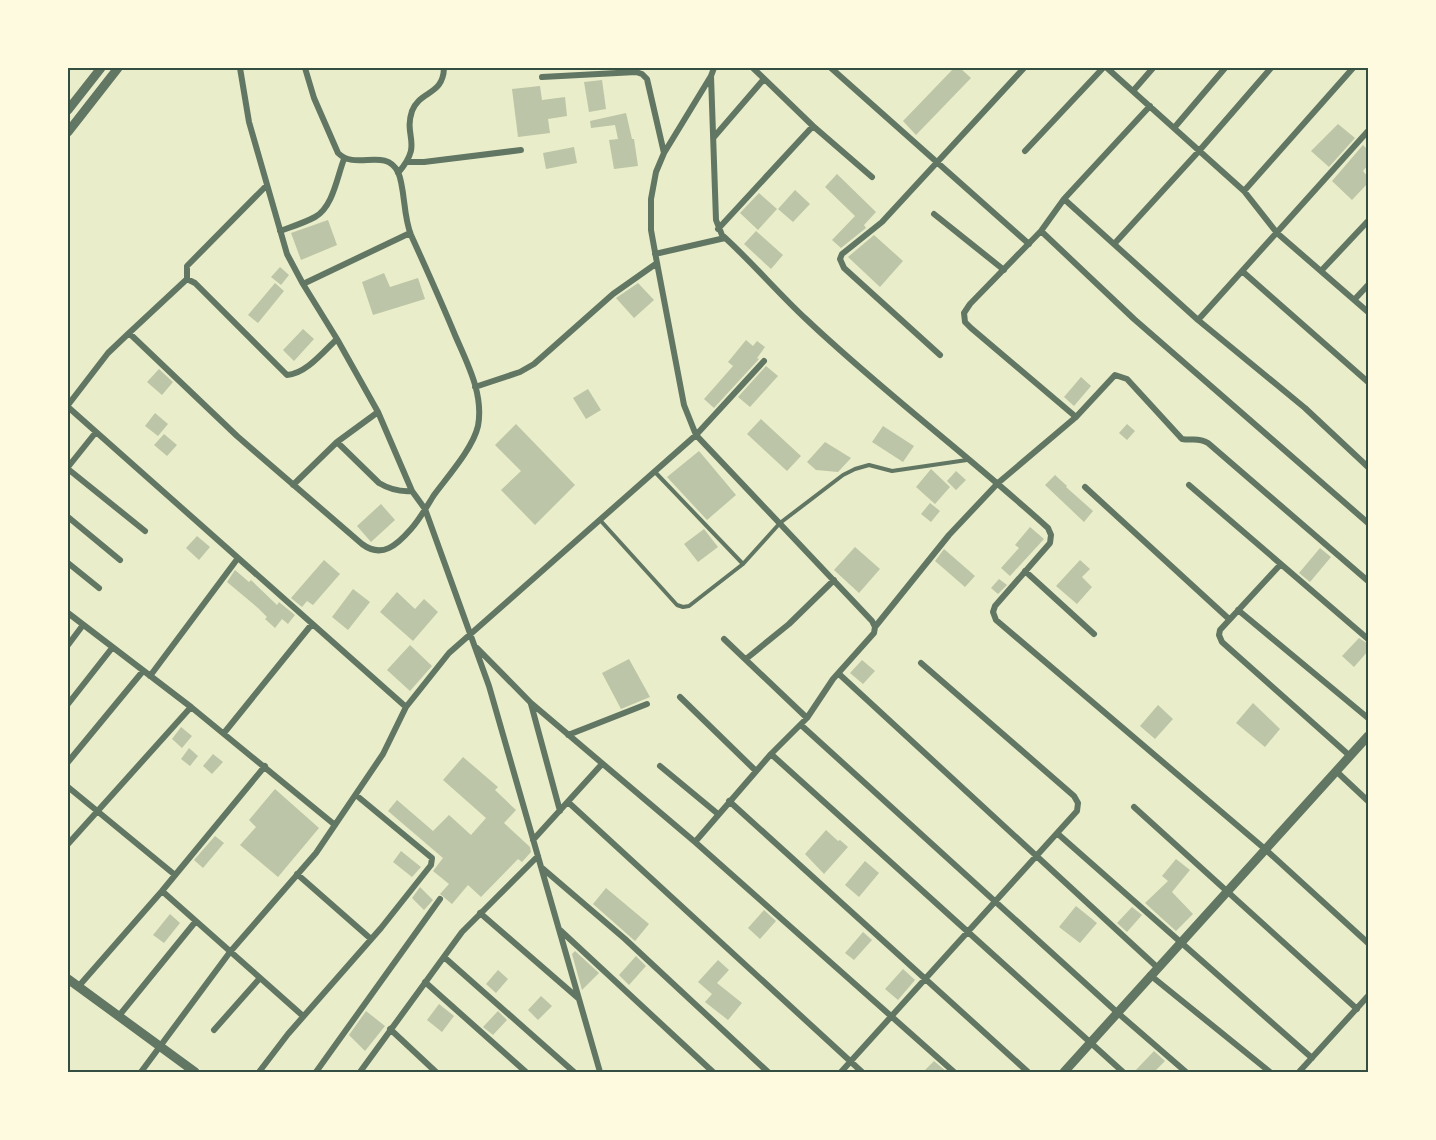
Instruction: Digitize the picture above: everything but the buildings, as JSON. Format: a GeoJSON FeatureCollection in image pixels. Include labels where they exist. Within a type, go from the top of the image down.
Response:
{"type":"FeatureCollection","features":[{"type":"Feature","properties":{"kind":"street"},"geometry":{"type":"LineString","coordinates":[[68,110],[101,68]]}},
{"type":"Feature","properties":{"kind":"street"},"geometry":{"type":"LineString","coordinates":[[68,132],[118,68]]}},
{"type":"Feature","properties":{"kind":"street"},"geometry":{"type":"LineString","coordinates":[[240,68],[249,122],[292,266],[378,412],[412,491],[425,509],[489,686],[600,1072]]}},
{"type":"Feature","properties":{"kind":"street"},"geometry":{"type":"LineString","coordinates":[[129,333],[237,436],[371,550],[379,552],[390,547],[405,535],[475,435],[479,409],[475,387],[433,281],[410,233],[398,173],[386,161],[375,159],[351,162],[338,153],[314,98],[305,68]]}},
{"type":"Feature","properties":{"kind":"street"},"geometry":{"type":"LineString","coordinates":[[398,173],[411,155],[413,109],[418,102],[440,86],[444,68]]}},
{"type":"Feature","properties":{"kind":"street"},"geometry":{"type":"LineString","coordinates":[[714,68],[664,153],[656,172],[651,199],[651,230],[684,405],[696,435],[834,580],[875,627]]}},
{"type":"Feature","properties":{"kind":"street"},"geometry":{"type":"LineString","coordinates":[[753,68],[813,126],[872,177]]}},
{"type":"Feature","properties":{"kind":"street"},"geometry":{"type":"LineString","coordinates":[[831,68],[1029,244]]}},
{"type":"Feature","properties":{"kind":"street"},"geometry":{"type":"LineString","coordinates":[[940,355],[844,268],[840,259],[842,254],[882,222],[1024,68]]}},
{"type":"Feature","properties":{"kind":"street"},"geometry":{"type":"LineString","coordinates":[[1025,151],[1105,68],[1244,191],[1277,233],[1368,312]]}},
{"type":"Feature","properties":{"kind":"street"},"geometry":{"type":"LineString","coordinates":[[1133,91],[1153,68]]}},
{"type":"Feature","properties":{"kind":"street"},"geometry":{"type":"LineString","coordinates":[[1174,128],[1225,68]]}},
{"type":"Feature","properties":{"kind":"street"},"geometry":{"type":"LineString","coordinates":[[1115,243],[1271,68]]}},
{"type":"Feature","properties":{"kind":"street"},"geometry":{"type":"LineString","coordinates":[[1244,191],[1353,68]]}},
{"type":"Feature","properties":{"kind":"street"},"geometry":{"type":"LineString","coordinates":[[542,77],[642,71],[647,79],[664,153]]}},
{"type":"Feature","properties":{"kind":"street"},"geometry":{"type":"LineString","coordinates":[[711,76],[718,229],[806,320],[1048,528],[1051,535],[1050,543],[995,606],[993,612],[996,620],[1265,849],[1368,943]]}},
{"type":"Feature","properties":{"kind":"street"},"geometry":{"type":"LineString","coordinates":[[713,138],[765,79]]}},
{"type":"Feature","properties":{"kind":"street"},"geometry":{"type":"LineString","coordinates":[[1076,417],[965,322],[964,313],[1041,231],[1064,199],[1150,106]]}},
{"type":"Feature","properties":{"kind":"street"},"geometry":{"type":"LineString","coordinates":[[718,229],[813,126]]}},
{"type":"Feature","properties":{"kind":"street"},"geometry":{"type":"LineString","coordinates":[[1198,320],[1368,131]]}},
{"type":"Feature","properties":{"kind":"street"},"geometry":{"type":"LineString","coordinates":[[408,162],[522,150]]}},
{"type":"Feature","properties":{"kind":"street"},"geometry":{"type":"LineString","coordinates":[[280,231],[315,218],[322,212],[327,206],[344,159]]}},
{"type":"Feature","properties":{"kind":"street"},"geometry":{"type":"LineString","coordinates":[[267,185],[187,266],[187,279],[108,353],[68,406],[406,707]]}},
{"type":"Feature","properties":{"kind":"street"},"geometry":{"type":"LineString","coordinates":[[1064,199],[1198,320],[1305,408],[1368,467]]}},
{"type":"Feature","properties":{"kind":"street"},"geometry":{"type":"LineString","coordinates":[[934,214],[1004,270]]}},
{"type":"Feature","properties":{"kind":"street"},"geometry":{"type":"LineString","coordinates":[[1321,271],[1368,221]]}},
{"type":"Feature","properties":{"kind":"street"},"geometry":{"type":"LineString","coordinates":[[1041,231],[1134,320],[1368,523]]}},
{"type":"Feature","properties":{"kind":"street"},"geometry":{"type":"LineString","coordinates":[[303,284],[410,233]]}},
{"type":"Feature","properties":{"kind":"street"},"geometry":{"type":"LineString","coordinates":[[655,254],[725,238]]}},
{"type":"Feature","properties":{"kind":"street"},"geometry":{"type":"LineString","coordinates":[[475,387],[520,372],[534,364],[613,294],[657,263]]}},
{"type":"Feature","properties":{"kind":"street"},"geometry":{"type":"LineString","coordinates":[[1242,271],[1368,382]]}},
{"type":"Feature","properties":{"kind":"street"},"geometry":{"type":"LineString","coordinates":[[187,279],[195,283],[287,375],[293,375],[302,370],[337,339]]}},
{"type":"Feature","properties":{"kind":"street"},"geometry":{"type":"LineString","coordinates":[[1354,299],[1368,285]]}},
{"type":"Feature","properties":{"kind":"street"},"geometry":{"type":"LineString","coordinates":[[141,1072],[230,952],[316,853],[383,754],[406,707],[449,652],[696,435],[764,361]]}},
{"type":"Feature","properties":{"kind":"street"},"geometry":{"type":"LineString","coordinates":[[695,842],[771,753],[807,718],[833,679],[874,633],[875,627],[949,535],[998,483],[1076,417],[1115,375],[1127,379],[1178,435],[1187,440],[1196,438],[1208,443],[1368,582]]}},
{"type":"Feature","properties":{"kind":"street"},"geometry":{"type":"LineString","coordinates":[[292,485],[337,442],[378,412]]}},
{"type":"Feature","properties":{"kind":"street"},"geometry":{"type":"LineString","coordinates":[[96,432],[68,468],[145,531]]}},
{"type":"Feature","properties":{"kind":"street"},"geometry":{"type":"LineString","coordinates":[[337,442],[379,483],[404,492],[412,491]]}},
{"type":"Feature","properties":{"kind":"street"},"geometry":{"type":"LineString","coordinates":[[1189,485],[1280,565],[1368,637]]}},
{"type":"Feature","properties":{"kind":"street"},"geometry":{"type":"LineString","coordinates":[[1085,487],[1229,619]]}},
{"type":"Feature","properties":{"kind":"street"},"geometry":{"type":"LineString","coordinates":[[68,517],[120,560]]}},
{"type":"Feature","properties":{"kind":"street"},"geometry":{"type":"LineString","coordinates":[[150,676],[238,558]]}},
{"type":"Feature","properties":{"kind":"street"},"geometry":{"type":"LineString","coordinates":[[68,563],[99,588]]}},
{"type":"Feature","properties":{"kind":"street"},"geometry":{"type":"LineString","coordinates":[[1280,565],[1229,619],[1220,630],[1219,635],[1222,642],[1350,756]]}},
{"type":"Feature","properties":{"kind":"street"},"geometry":{"type":"LineString","coordinates":[[1025,571],[1094,634]]}},
{"type":"Feature","properties":{"kind":"street"},"geometry":{"type":"LineString","coordinates":[[746,659],[789,624],[834,580]]}},
{"type":"Feature","properties":{"kind":"street"},"geometry":{"type":"LineString","coordinates":[[1238,610],[1368,718]]}},
{"type":"Feature","properties":{"kind":"street"},"geometry":{"type":"LineString","coordinates":[[68,613],[224,733],[335,825]]}},
{"type":"Feature","properties":{"kind":"street"},"geometry":{"type":"LineString","coordinates":[[224,733],[312,624]]}},
{"type":"Feature","properties":{"kind":"street"},"geometry":{"type":"LineString","coordinates":[[68,645],[83,625]]}},
{"type":"Feature","properties":{"kind":"street"},"geometry":{"type":"LineString","coordinates":[[724,639],[807,718]]}},
{"type":"Feature","properties":{"kind":"street"},"geometry":{"type":"LineString","coordinates":[[474,645],[531,703],[695,842],[954,1072]]}},
{"type":"Feature","properties":{"kind":"street"},"geometry":{"type":"LineString","coordinates":[[68,704],[112,648]]}},
{"type":"Feature","properties":{"kind":"street"},"geometry":{"type":"LineString","coordinates":[[841,1072],[1077,811],[1078,803],[1074,796],[921,663]]}},
{"type":"Feature","properties":{"kind":"street"},"geometry":{"type":"LineString","coordinates":[[68,762],[143,671]]}},
{"type":"Feature","properties":{"kind":"street"},"geometry":{"type":"LineString","coordinates":[[839,674],[1036,856],[1154,972],[1270,1072]]}},
{"type":"Feature","properties":{"kind":"street"},"geometry":{"type":"LineString","coordinates":[[680,697],[756,771]]}},
{"type":"Feature","properties":{"kind":"street"},"geometry":{"type":"LineString","coordinates":[[531,703],[560,811]]}},
{"type":"Feature","properties":{"kind":"street"},"geometry":{"type":"LineString","coordinates":[[568,735],[647,704]]}},
{"type":"Feature","properties":{"kind":"street"},"geometry":{"type":"LineString","coordinates":[[68,842],[191,707]]}},
{"type":"Feature","properties":{"kind":"street"},"geometry":{"type":"LineString","coordinates":[[801,724],[995,902],[1186,1072]]}},
{"type":"Feature","properties":{"kind":"street"},"geometry":{"type":"LineString","coordinates":[[1064,1072],[1368,738]]}},
{"type":"Feature","properties":{"kind":"street"},"geometry":{"type":"LineString","coordinates":[[771,753],[1123,1072]]}},
{"type":"Feature","properties":{"kind":"street"},"geometry":{"type":"LineString","coordinates":[[533,840],[602,764]]}},
{"type":"Feature","properties":{"kind":"street"},"geometry":{"type":"LineString","coordinates":[[78,987],[162,891],[265,766]]}},
{"type":"Feature","properties":{"kind":"street"},"geometry":{"type":"LineString","coordinates":[[660,766],[718,814]]}},
{"type":"Feature","properties":{"kind":"street"},"geometry":{"type":"LineString","coordinates":[[1336,771],[1368,801]]}},
{"type":"Feature","properties":{"kind":"street"},"geometry":{"type":"LineString","coordinates":[[68,787],[175,875]]}},
{"type":"Feature","properties":{"kind":"street"},"geometry":{"type":"LineString","coordinates":[[259,1072],[303,1016],[371,939],[431,865],[432,858],[356,795]]}},
{"type":"Feature","properties":{"kind":"street"},"geometry":{"type":"LineString","coordinates":[[729,801],[1028,1072]]}},
{"type":"Feature","properties":{"kind":"street"},"geometry":{"type":"LineString","coordinates":[[568,802],[862,1072]]}},
{"type":"Feature","properties":{"kind":"street"},"geometry":{"type":"LineString","coordinates":[[1134,807],[1357,1009]]}},
{"type":"Feature","properties":{"kind":"street"},"geometry":{"type":"LineString","coordinates":[[1058,834],[1312,1058]]}},
{"type":"Feature","properties":{"kind":"street"},"geometry":{"type":"LineString","coordinates":[[360,1072],[425,982],[480,913],[538,856]]}},
{"type":"Feature","properties":{"kind":"street"},"geometry":{"type":"LineString","coordinates":[[541,867],[625,939],[768,1072]]}},
{"type":"Feature","properties":{"kind":"street"},"geometry":{"type":"LineString","coordinates":[[297,874],[371,939]]}},
{"type":"Feature","properties":{"kind":"street"},"geometry":{"type":"LineString","coordinates":[[162,891],[303,1016]]}},
{"type":"Feature","properties":{"kind":"street"},"geometry":{"type":"LineString","coordinates":[[316,1072],[440,899]]}},
{"type":"Feature","properties":{"kind":"street"},"geometry":{"type":"LineString","coordinates":[[480,913],[579,999]]}},
{"type":"Feature","properties":{"kind":"street"},"geometry":{"type":"LineString","coordinates":[[118,1017],[196,921]]}},
{"type":"Feature","properties":{"kind":"street"},"geometry":{"type":"LineString","coordinates":[[559,929],[713,1072]]}},
{"type":"Feature","properties":{"kind":"street"},"geometry":{"type":"LineString","coordinates":[[444,957],[574,1072]]}},
{"type":"Feature","properties":{"kind":"street"},"geometry":{"type":"LineString","coordinates":[[214,1030],[260,978]]}},
{"type":"Feature","properties":{"kind":"street"},"geometry":{"type":"LineString","coordinates":[[68,979],[195,1072]]}},
{"type":"Feature","properties":{"kind":"street"},"geometry":{"type":"LineString","coordinates":[[425,982],[526,1072]]}},
{"type":"Feature","properties":{"kind":"street"},"geometry":{"type":"LineString","coordinates":[[1299,1072],[1368,996]]}},
{"type":"Feature","properties":{"kind":"street"},"geometry":{"type":"LineString","coordinates":[[390,1029],[436,1072]]}},
{"type":"Feature","properties":{"kind":"lane"},"geometry":{"type":"LineString","coordinates":[[600,519],[677,605],[683,607],[689,606],[743,564],[780,523],[843,475],[869,465],[892,471],[967,460]]}},
{"type":"Feature","properties":{"kind":"lane"},"geometry":{"type":"LineString","coordinates":[[655,471],[743,564]]}}]}
